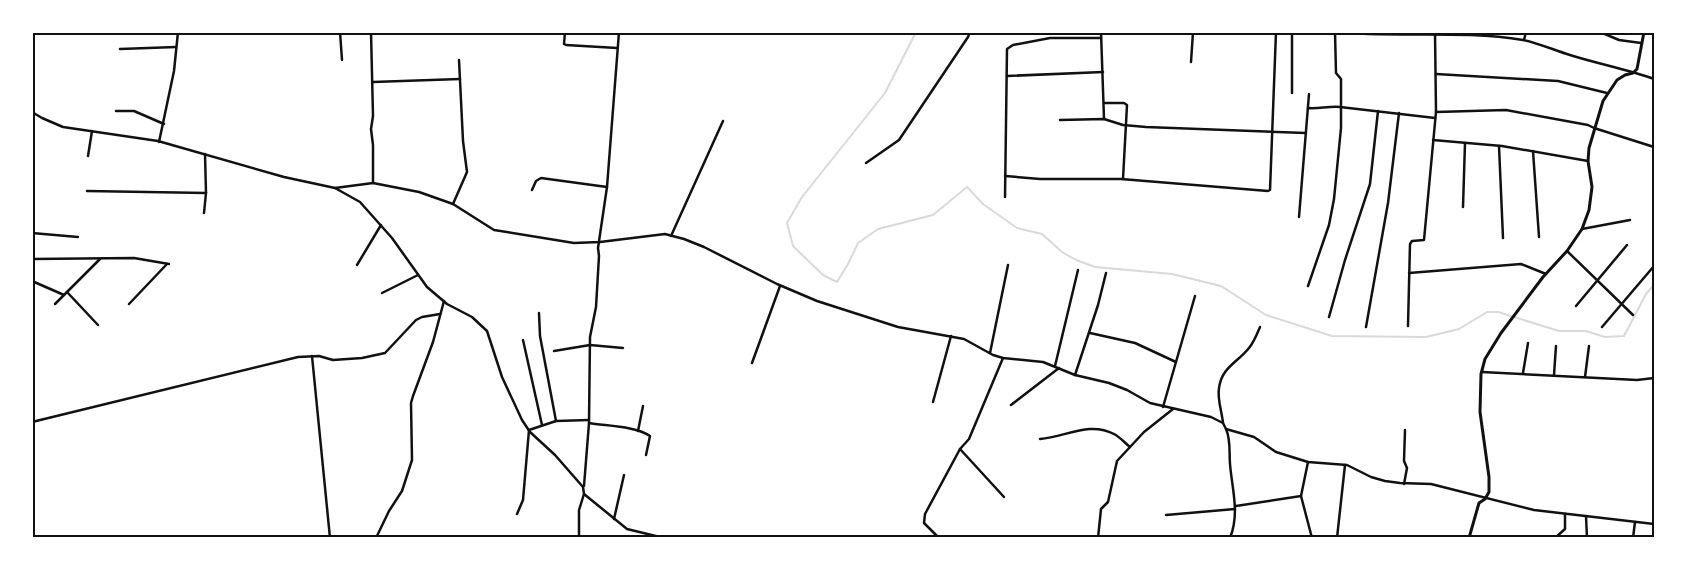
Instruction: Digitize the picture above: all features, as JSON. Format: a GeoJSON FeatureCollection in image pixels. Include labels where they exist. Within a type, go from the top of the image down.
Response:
{"type":"FeatureCollection","features":[{"type":"Feature","properties":{"kind":"street"},"geometry":{"type":"LineString","coordinates":[[160,142],[174,71],[178,32]]}},
{"type":"Feature","properties":{"kind":"street"},"geometry":{"type":"LineString","coordinates":[[340,32],[342,60]]}},
{"type":"Feature","properties":{"kind":"street"},"geometry":{"type":"LineString","coordinates":[[371,32],[373,183]]}},
{"type":"Feature","properties":{"kind":"street"},"geometry":{"type":"LineString","coordinates":[[565,32],[564,44],[566,45],[617,48]]}},
{"type":"Feature","properties":{"kind":"street"},"geometry":{"type":"LineString","coordinates":[[579,538],[579,510],[584,494],[589,422],[590,346],[596,307],[598,248],[607,187],[619,32]]}},
{"type":"Feature","properties":{"kind":"street"},"geometry":{"type":"LineString","coordinates":[[866,164],[899,140],[970,32]]}},
{"type":"Feature","properties":{"kind":"street"},"geometry":{"type":"LineString","coordinates":[[1101,32],[1104,120]]}},
{"type":"Feature","properties":{"kind":"street"},"geometry":{"type":"LineString","coordinates":[[1191,62],[1193,32]]}},
{"type":"Feature","properties":{"kind":"street"},"geometry":{"type":"LineString","coordinates":[[1005,176],[1040,179],[1123,179],[1270,190],[1276,32]]}},
{"type":"Feature","properties":{"kind":"street"},"geometry":{"type":"LineString","coordinates":[[1292,32],[1292,93]]}},
{"type":"Feature","properties":{"kind":"street"},"geometry":{"type":"LineString","coordinates":[[1308,286],[1328,225],[1334,199],[1341,128],[1341,79],[1336,73],[1335,32],[1364,34],[1436,33],[1524,40],[1602,65],[1634,72],[1654,79]]}},
{"type":"Feature","properties":{"kind":"street"},"geometry":{"type":"LineString","coordinates":[[1487,37],[1488,32]]}},
{"type":"Feature","properties":{"kind":"street"},"geometry":{"type":"LineString","coordinates":[[1524,40],[1526,32]]}},
{"type":"Feature","properties":{"kind":"street"},"geometry":{"type":"LineString","coordinates":[[1600,32],[1619,40],[1642,43]]}},
{"type":"Feature","properties":{"kind":"street"},"geometry":{"type":"LineString","coordinates":[[1469,538],[1479,503],[1489,492],[1480,412],[1482,372],[1485,359],[1501,333],[1567,251],[1582,229],[1589,210],[1591,194],[1588,161],[1594,128],[1607,93],[1617,80],[1637,69],[1644,32]]}},
{"type":"Feature","properties":{"kind":"street"},"geometry":{"type":"LineString","coordinates":[[1408,326],[1410,244],[1412,241],[1424,240],[1436,118],[1436,33]]}},
{"type":"Feature","properties":{"kind":"street"},"geometry":{"type":"LineString","coordinates":[[1005,197],[1008,47],[1050,38],[1101,38]]}},
{"type":"Feature","properties":{"kind":"street"},"geometry":{"type":"LineString","coordinates":[[120,48],[176,47]]}},
{"type":"Feature","properties":{"kind":"street"},"geometry":{"type":"LineString","coordinates":[[453,204],[467,172],[463,141],[459,60]]}},
{"type":"Feature","properties":{"kind":"street"},"geometry":{"type":"LineString","coordinates":[[1007,76],[1103,72]]}},
{"type":"Feature","properties":{"kind":"street"},"geometry":{"type":"LineString","coordinates":[[1435,74],[1558,81],[1607,93]]}},
{"type":"Feature","properties":{"kind":"street"},"geometry":{"type":"LineString","coordinates":[[373,82],[460,79]]}},
{"type":"Feature","properties":{"kind":"street"},"geometry":{"type":"LineString","coordinates":[[1299,217],[1309,94]]}},
{"type":"Feature","properties":{"kind":"street"},"geometry":{"type":"LineString","coordinates":[[1104,103],[1124,103],[1127,105],[1123,179]]}},
{"type":"Feature","properties":{"kind":"street"},"geometry":{"type":"LineString","coordinates":[[1308,108],[1340,107],[1436,118]]}},
{"type":"Feature","properties":{"kind":"street"},"geometry":{"type":"LineString","coordinates":[[1436,112],[1506,110],[1588,125],[1654,147]]}},
{"type":"Feature","properties":{"kind":"street"},"geometry":{"type":"LineString","coordinates":[[116,111],[134,111],[164,124]]}},
{"type":"Feature","properties":{"kind":"street"},"geometry":{"type":"LineString","coordinates":[[1329,317],[1345,260],[1370,184],[1378,111]]}},
{"type":"Feature","properties":{"kind":"street"},"geometry":{"type":"LineString","coordinates":[[32,112],[55,124],[160,142],[284,177],[335,188],[360,202],[381,224],[427,287],[444,301],[472,317],[487,331],[508,393],[516,410],[529,430],[555,455],[583,487]]}},
{"type":"Feature","properties":{"kind":"street"},"geometry":{"type":"LineString","coordinates":[[1366,327],[1388,203],[1399,113]]}},
{"type":"Feature","properties":{"kind":"street"},"geometry":{"type":"LineString","coordinates":[[1060,120],[1104,120],[1126,125],[1306,134]]}},
{"type":"Feature","properties":{"kind":"street"},"geometry":{"type":"LineString","coordinates":[[671,236],[723,121]]}},
{"type":"Feature","properties":{"kind":"street"},"geometry":{"type":"LineString","coordinates":[[88,156],[92,131]]}},
{"type":"Feature","properties":{"kind":"street"},"geometry":{"type":"LineString","coordinates":[[1433,140],[1499,146],[1588,161]]}},
{"type":"Feature","properties":{"kind":"street"},"geometry":{"type":"LineString","coordinates":[[1463,207],[1465,143]]}},
{"type":"Feature","properties":{"kind":"street"},"geometry":{"type":"LineString","coordinates":[[1499,146],[1503,238]]}},
{"type":"Feature","properties":{"kind":"street"},"geometry":{"type":"LineString","coordinates":[[1533,152],[1539,237]]}},
{"type":"Feature","properties":{"kind":"street"},"geometry":{"type":"LineString","coordinates":[[204,213],[206,193],[205,154]]}},
{"type":"Feature","properties":{"kind":"street"},"geometry":{"type":"LineString","coordinates":[[532,190],[536,180],[541,178],[607,187]]}},
{"type":"Feature","properties":{"kind":"street"},"geometry":{"type":"LineString","coordinates":[[335,188],[373,183],[419,192],[453,204],[494,230],[574,243],[600,242],[665,234],[704,247],[780,286],[825,304],[898,327],[964,339],[1003,358],[1044,362],[1075,375],[1109,383],[1127,390],[1150,403],[1211,418],[1223,423]]}},
{"type":"Feature","properties":{"kind":"street"},"geometry":{"type":"LineString","coordinates":[[87,191],[206,193]]}},
{"type":"Feature","properties":{"kind":"street"},"geometry":{"type":"LineString","coordinates":[[1582,229],[1630,220]]}},
{"type":"Feature","properties":{"kind":"street"},"geometry":{"type":"LineString","coordinates":[[357,265],[381,224]]}},
{"type":"Feature","properties":{"kind":"street"},"geometry":{"type":"LineString","coordinates":[[32,234],[78,237]]}},
{"type":"Feature","properties":{"kind":"street"},"geometry":{"type":"LineString","coordinates":[[1576,306],[1627,245]]}},
{"type":"Feature","properties":{"kind":"street"},"geometry":{"type":"LineString","coordinates":[[1567,251],[1633,315]]}},
{"type":"Feature","properties":{"kind":"street"},"geometry":{"type":"LineString","coordinates":[[32,259],[134,258],[168,264],[129,304]]}},
{"type":"Feature","properties":{"kind":"street"},"geometry":{"type":"LineString","coordinates":[[55,304],[100,259]]}},
{"type":"Feature","properties":{"kind":"street"},"geometry":{"type":"LineString","coordinates":[[1409,273],[1521,264],[1545,276]]}},
{"type":"Feature","properties":{"kind":"street"},"geometry":{"type":"LineString","coordinates":[[990,353],[1008,266]]}},
{"type":"Feature","properties":{"kind":"street"},"geometry":{"type":"LineString","coordinates":[[1602,327],[1654,266]]}},
{"type":"Feature","properties":{"kind":"street"},"geometry":{"type":"LineString","coordinates":[[1054,366],[1078,270]]}},
{"type":"Feature","properties":{"kind":"street"},"geometry":{"type":"LineString","coordinates":[[1075,375],[1098,305],[1106,273]]}},
{"type":"Feature","properties":{"kind":"street"},"geometry":{"type":"LineString","coordinates":[[382,293],[418,275]]}},
{"type":"Feature","properties":{"kind":"street"},"geometry":{"type":"LineString","coordinates":[[32,281],[66,294],[98,325]]}},
{"type":"Feature","properties":{"kind":"street"},"geometry":{"type":"LineString","coordinates":[[752,363],[780,286]]}},
{"type":"Feature","properties":{"kind":"street"},"geometry":{"type":"LineString","coordinates":[[1163,407],[1195,296]]}},
{"type":"Feature","properties":{"kind":"street"},"geometry":{"type":"LineString","coordinates":[[376,538],[389,511],[402,491],[410,467],[412,460],[411,403],[444,301]]}},
{"type":"Feature","properties":{"kind":"street"},"geometry":{"type":"LineString","coordinates":[[539,313],[540,336],[556,421]]}},
{"type":"Feature","properties":{"kind":"street"},"geometry":{"type":"LineString","coordinates":[[32,422],[298,357],[312,356],[333,360],[385,354],[416,320],[440,314]]}},
{"type":"Feature","properties":{"kind":"street"},"geometry":{"type":"LineString","coordinates":[[1230,538],[1234,527],[1236,497],[1229,454],[1230,437],[1223,423],[1219,389],[1223,374],[1250,347],[1260,327]]}},
{"type":"Feature","properties":{"kind":"street"},"geometry":{"type":"LineString","coordinates":[[1089,332],[1135,343],[1176,362]]}},
{"type":"Feature","properties":{"kind":"street"},"geometry":{"type":"LineString","coordinates":[[933,402],[951,336]]}},
{"type":"Feature","properties":{"kind":"street"},"geometry":{"type":"LineString","coordinates":[[523,340],[542,425]]}},
{"type":"Feature","properties":{"kind":"street"},"geometry":{"type":"LineString","coordinates":[[1523,373],[1528,344]]}},
{"type":"Feature","properties":{"kind":"street"},"geometry":{"type":"LineString","coordinates":[[554,351],[590,346],[624,348]]}},
{"type":"Feature","properties":{"kind":"street"},"geometry":{"type":"LineString","coordinates":[[1554,375],[1556,346]]}},
{"type":"Feature","properties":{"kind":"street"},"geometry":{"type":"LineString","coordinates":[[1585,377],[1589,346]]}},
{"type":"Feature","properties":{"kind":"street"},"geometry":{"type":"LineString","coordinates":[[312,356],[330,538]]}},
{"type":"Feature","properties":{"kind":"street"},"geometry":{"type":"LineString","coordinates":[[939,538],[924,523],[925,514],[960,449],[969,439],[1003,358]]}},
{"type":"Feature","properties":{"kind":"street"},"geometry":{"type":"LineString","coordinates":[[1011,404],[1059,368]]}},
{"type":"Feature","properties":{"kind":"street"},"geometry":{"type":"LineString","coordinates":[[1482,372],[1637,380],[1654,378]]}},
{"type":"Feature","properties":{"kind":"street"},"geometry":{"type":"LineString","coordinates":[[638,431],[643,406]]}},
{"type":"Feature","properties":{"kind":"street"},"geometry":{"type":"LineString","coordinates":[[1098,538],[1101,509],[1108,502],[1117,461],[1144,432],[1173,409]]}},
{"type":"Feature","properties":{"kind":"street"},"geometry":{"type":"LineString","coordinates":[[529,430],[556,421],[589,422],[638,431],[650,436],[646,455]]}},
{"type":"Feature","properties":{"kind":"street"},"geometry":{"type":"LineString","coordinates":[[1040,439],[1085,428],[1115,434],[1130,447]]}},
{"type":"Feature","properties":{"kind":"street"},"geometry":{"type":"LineString","coordinates":[[1226,429],[1254,438],[1276,452],[1308,462],[1345,465],[1384,481],[1404,484],[1431,484],[1534,510],[1654,524]]}},
{"type":"Feature","properties":{"kind":"street"},"geometry":{"type":"LineString","coordinates":[[518,514],[523,500],[529,430]]}},
{"type":"Feature","properties":{"kind":"street"},"geometry":{"type":"LineString","coordinates":[[1404,484],[1407,468],[1404,461],[1406,430]]}},
{"type":"Feature","properties":{"kind":"street"},"geometry":{"type":"LineString","coordinates":[[960,449],[1004,497]]}},
{"type":"Feature","properties":{"kind":"street"},"geometry":{"type":"LineString","coordinates":[[1308,462],[1301,496],[1312,538]]}},
{"type":"Feature","properties":{"kind":"street"},"geometry":{"type":"LineString","coordinates":[[1337,538],[1345,465]]}},
{"type":"Feature","properties":{"kind":"street"},"geometry":{"type":"LineString","coordinates":[[614,519],[624,474]]}},
{"type":"Feature","properties":{"kind":"street"},"geometry":{"type":"LineString","coordinates":[[584,494],[627,529],[648,536],[664,538]]}},
{"type":"Feature","properties":{"kind":"street"},"geometry":{"type":"LineString","coordinates":[[1166,515],[1235,508],[1301,496]]}},
{"type":"Feature","properties":{"kind":"street"},"geometry":{"type":"LineString","coordinates":[[1555,538],[1565,529],[1565,514]]}},
{"type":"Feature","properties":{"kind":"street"},"geometry":{"type":"LineString","coordinates":[[1586,516],[1587,538]]}},
{"type":"Feature","properties":{"kind":"street"},"geometry":{"type":"LineString","coordinates":[[1633,538],[1635,522]]}},
{"type":"Feature","properties":{"kind":"waterway"},"geometry":{"type":"LineString","coordinates":[[916,32],[885,93],[802,197],[787,223],[793,246],[823,275],[837,282],[858,243],[878,229],[933,215],[967,187],[983,204],[1017,228],[1042,234],[1062,252],[1076,260],[1095,267],[1172,274],[1221,286],[1266,315],[1332,336],[1426,337],[1459,329],[1487,312],[1498,312],[1559,331],[1586,331],[1605,337],[1624,336],[1646,294],[1654,285]]}}]}
